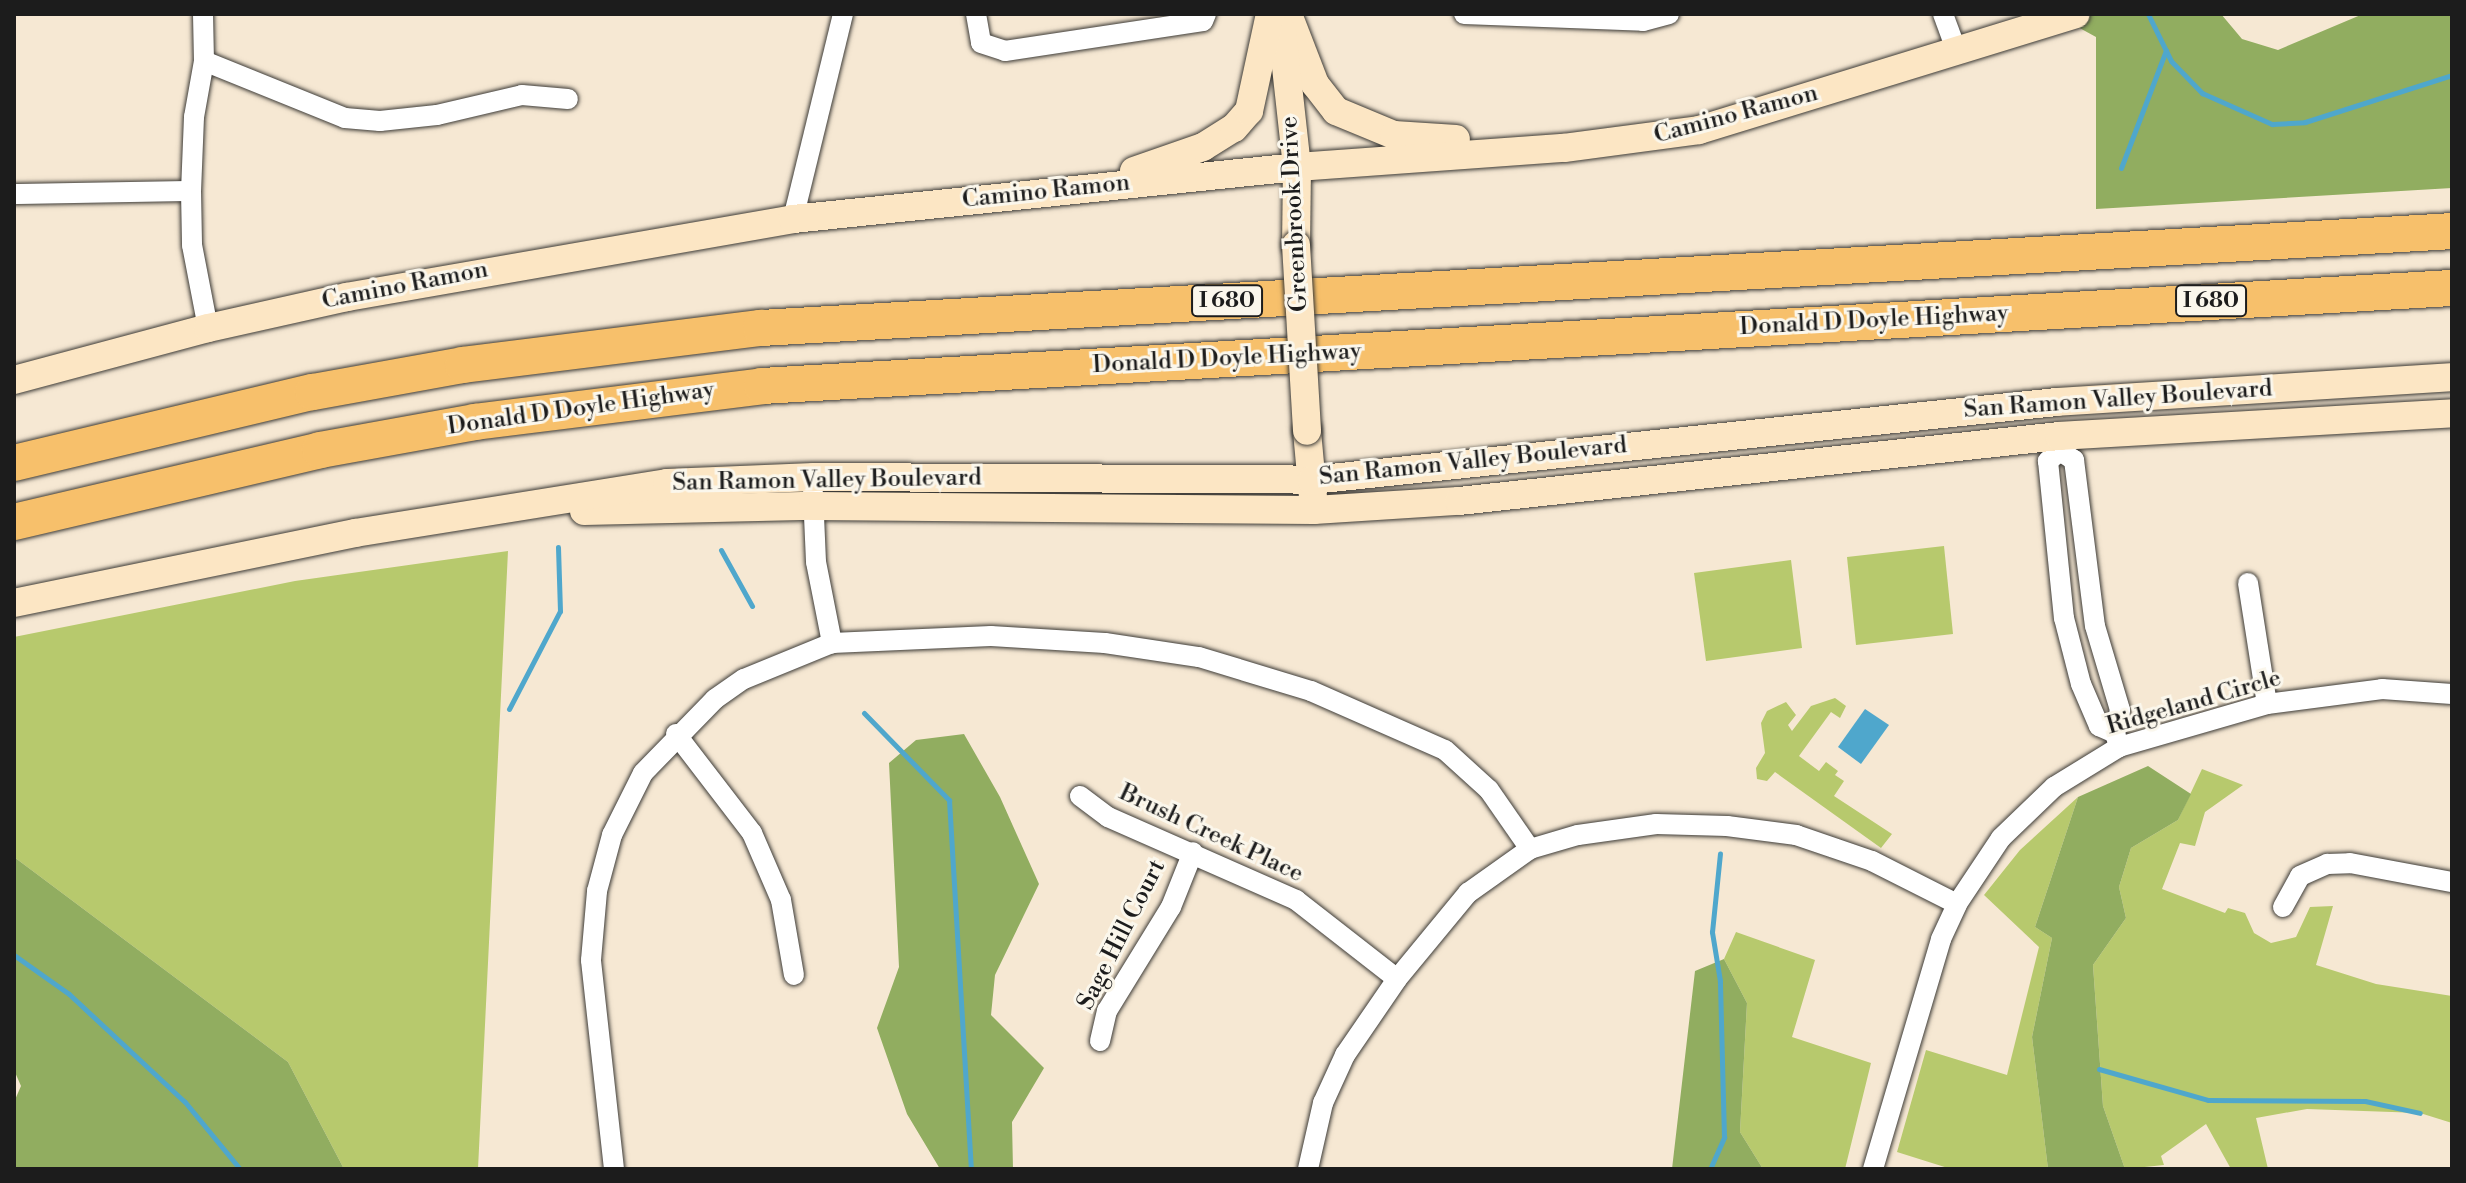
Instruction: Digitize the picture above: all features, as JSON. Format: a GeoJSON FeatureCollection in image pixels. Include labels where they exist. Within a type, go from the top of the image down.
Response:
{"type":"FeatureCollection","features":[{"type":"Feature","properties":{"kind":"highway","name":"I 680"},"geometry":{"type":"LineString","coordinates":[[14,463],[313,392],[418,373],[761,328],[2452,231]]}},
{"type":"Feature","properties":{"kind":"highway","name":"Donald D Doyle Highway"},"geometry":{"type":"LineString","coordinates":[[14,522],[320,450],[459,424],[762,386],[2452,288]]}},
{"type":"Feature","properties":{"kind":"main road"},"geometry":{"type":"LineString","coordinates":[[1088,187],[1203,147],[1234,128],[1249,111],[1257,87],[1270,14]]}},
{"type":"Feature","properties":{"kind":"main road","name":"Greenbrook Drive"},"geometry":{"type":"LineString","coordinates":[[1280,14],[1297,167],[1296,245],[1314,510]]}},
{"type":"Feature","properties":{"kind":"main road"},"geometry":{"type":"LineString","coordinates":[[1288,14],[1315,84],[1336,111],[1362,126],[1394,135],[1564,148]]}},
{"type":"Feature","properties":{"kind":"main road","name":"Camino Ramon"},"geometry":{"type":"LineString","coordinates":[[14,380],[208,328],[497,267],[793,219],[1297,167],[1564,148],[1699,130],[2076,14]]}},
{"type":"Feature","properties":{"kind":"main road","name":"San Ramon Valley Boulevard"},"geometry":{"type":"LineString","coordinates":[[14,603],[189,564],[667,483],[814,477],[1312,480],[2056,402],[2452,377]]}},
{"type":"Feature","properties":{"kind":"main road","name":"San Ramon Valley Boulevard"},"geometry":{"type":"LineString","coordinates":[[495,512],[813,506],[1314,510],[1459,501],[2059,443],[2452,413]]}},
{"type":"Feature","properties":{"kind":"street"},"geometry":{"type":"LineString","coordinates":[[203,14],[204,61],[194,117],[191,191],[192,245],[208,328]]}},
{"type":"Feature","properties":{"kind":"street"},"geometry":{"type":"LineString","coordinates":[[793,219],[843,14]]}},
{"type":"Feature","properties":{"kind":"street"},"geometry":{"type":"LineString","coordinates":[[976,14],[981,43],[1005,51],[1203,21],[1206,14]]}},
{"type":"Feature","properties":{"kind":"street"},"geometry":{"type":"LineString","coordinates":[[1464,14],[1643,21],[1669,14]]}},
{"type":"Feature","properties":{"kind":"street"},"geometry":{"type":"LineString","coordinates":[[1943,14],[1957,52]]}},
{"type":"Feature","properties":{"kind":"street"},"geometry":{"type":"LineString","coordinates":[[204,61],[345,118],[380,121],[437,115],[522,95],[568,99]]}},
{"type":"Feature","properties":{"kind":"street"},"geometry":{"type":"LineString","coordinates":[[14,194],[191,191]]}},
{"type":"Feature","properties":{"kind":"street"},"geometry":{"type":"LineString","coordinates":[[2056,402],[2059,443],[2048,461],[2064,618],[2081,684],[2099,726],[2117,740]]}},
{"type":"Feature","properties":{"kind":"street"},"geometry":{"type":"LineString","coordinates":[[2059,443],[2074,460],[2095,626],[2120,710],[2117,740]]}},
{"type":"Feature","properties":{"kind":"street"},"geometry":{"type":"LineString","coordinates":[[814,477],[816,562],[832,643]]}},
{"type":"Feature","properties":{"kind":"street"},"geometry":{"type":"LineString","coordinates":[[2248,583],[2267,704]]}},
{"type":"Feature","properties":{"kind":"street"},"geometry":{"type":"LineString","coordinates":[[614,1169],[591,960],[597,891],[612,835],[643,773],[676,734],[744,679],[832,643],[991,636],[1105,643],[1199,657],[1311,691],[1445,750],[1489,790],[1530,849]]}},
{"type":"Feature","properties":{"kind":"street","name":"Ridgeland Circle"},"geometry":{"type":"LineString","coordinates":[[1873,1169],[1941,939],[1957,904],[2001,838],[2054,787],[2117,740],[2267,704],[2382,689],[2452,694]]}},
{"type":"Feature","properties":{"kind":"street"},"geometry":{"type":"LineString","coordinates":[[676,734],[752,833],[781,900],[794,975]]}},
{"type":"Feature","properties":{"kind":"street","name":"Brush Creek Place"},"geometry":{"type":"LineString","coordinates":[[1080,796],[1108,817],[1296,900],[1397,979]]}},
{"type":"Feature","properties":{"kind":"street"},"geometry":{"type":"LineString","coordinates":[[1308,1169],[1334,1079],[1397,979],[1468,893],[1530,849],[1578,835],[1656,824],[1727,826],[1796,835],[1847,853],[1957,904]]}},
{"type":"Feature","properties":{"kind":"street","name":"Sage Hill Court"},"geometry":{"type":"LineString","coordinates":[[1100,1041],[1107,1011],[1171,907],[1193,852]]}},
{"type":"Feature","properties":{"kind":"street"},"geometry":{"type":"LineString","coordinates":[[2283,907],[2300,876],[2327,864],[2350,863],[2452,882]]}},
{"type":"Feature","properties":{"kind":"green space"},"geometry":{"type":"Polygon","coordinates":[[[2054,14],[2221,14],[2242,39],[2278,50],[2363,14],[2452,14],[2452,188],[2096,209],[2096,37],[2054,14]]]}},
{"type":"Feature","properties":{"kind":"green space"},"geometry":{"type":"Polygon","coordinates":[[[1944,546],[1953,634],[1856,645],[1847,557],[1944,546]]]}},
{"type":"Feature","properties":{"kind":"green space"},"geometry":{"type":"Polygon","coordinates":[[[508,551],[478,1169],[344,1169],[288,1062],[14,857],[14,637],[295,581],[508,551]]]}},
{"type":"Feature","properties":{"kind":"green space"},"geometry":{"type":"Polygon","coordinates":[[[1791,560],[1802,648],[1706,661],[1694,573],[1791,560]]]}},
{"type":"Feature","properties":{"kind":"green space"},"geometry":{"type":"Polygon","coordinates":[[[1835,698],[1846,706],[1840,718],[1831,712],[1799,756],[1819,771],[1826,762],[1838,771],[1835,775],[1844,781],[1834,796],[1892,834],[1881,848],[1775,772],[1767,781],[1757,779],[1756,768],[1765,753],[1761,723],[1767,711],[1786,702],[1796,715],[1788,725],[1792,731],[1811,706],[1835,698]]]}},
{"type":"Feature","properties":{"kind":"green space"},"geometry":{"type":"Polygon","coordinates":[[[964,734],[1000,797],[1039,884],[995,975],[991,1015],[1044,1068],[1012,1122],[1013,1169],[940,1169],[907,1114],[877,1028],[899,967],[889,763],[916,740],[964,734]]]}},
{"type":"Feature","properties":{"kind":"green space"},"geometry":{"type":"Polygon","coordinates":[[[2148,766],[2191,794],[2178,820],[2131,848],[2119,887],[2126,918],[2093,965],[2103,1106],[2125,1169],[2048,1169],[2032,1037],[2052,938],[2035,927],[2078,797],[2148,766]]]}},
{"type":"Feature","properties":{"kind":"green space"},"geometry":{"type":"Polygon","coordinates":[[[2202,769],[2243,785],[2205,812],[2195,846],[2180,843],[2162,889],[2225,913],[2228,908],[2245,913],[2254,933],[2271,943],[2296,937],[2310,907],[2333,906],[2316,965],[2376,984],[2452,996],[2452,1123],[2420,1113],[2307,1109],[2256,1118],[2268,1169],[2231,1169],[2206,1124],[2161,1156],[2164,1165],[2125,1169],[2103,1106],[2093,965],[2126,918],[2119,887],[2131,848],[2178,820],[2202,769]]]}},
{"type":"Feature","properties":{"kind":"green space"},"geometry":{"type":"Polygon","coordinates":[[[2078,797],[2035,927],[2052,938],[2032,1037],[2048,1169],[1951,1169],[1897,1152],[1926,1050],[2007,1075],[2039,947],[1984,895],[2020,850],[2078,797]]]}},
{"type":"Feature","properties":{"kind":"green space"},"geometry":{"type":"Polygon","coordinates":[[[14,857],[288,1062],[344,1169],[14,1169],[14,1102],[21,1086],[14,1070],[14,857]]]}},
{"type":"Feature","properties":{"kind":"green space"},"geometry":{"type":"Polygon","coordinates":[[[1736,932],[1815,960],[1792,1037],[1871,1063],[1845,1169],[1763,1169],[1740,1132],[1747,1003],[1724,959],[1736,932]]]}},
{"type":"Feature","properties":{"kind":"green space"},"geometry":{"type":"Polygon","coordinates":[[[1724,959],[1747,1003],[1740,1132],[1763,1169],[1672,1169],[1695,971],[1724,959]]]}},
{"type":"Feature","properties":{"kind":"water"},"geometry":{"type":"Polygon","coordinates":[[[1865,709],[1889,725],[1861,764],[1838,747],[1865,709]]]}},
{"type":"Feature","properties":{"kind":"waterway"},"geometry":{"type":"LineString","coordinates":[[2148,14],[2171,61],[2202,93],[2272,124],[2305,122],[2452,75]]}},
{"type":"Feature","properties":{"kind":"waterway"},"geometry":{"type":"LineString","coordinates":[[2121,168],[2166,50]]}},
{"type":"Feature","properties":{"kind":"waterway"},"geometry":{"type":"LineString","coordinates":[[509,709],[560,611],[558,547]]}},
{"type":"Feature","properties":{"kind":"waterway"},"geometry":{"type":"LineString","coordinates":[[721,550],[752,606]]}},
{"type":"Feature","properties":{"kind":"waterway"},"geometry":{"type":"LineString","coordinates":[[864,713],[949,800],[971,1169]]}},
{"type":"Feature","properties":{"kind":"waterway"},"geometry":{"type":"LineString","coordinates":[[1710,1169],[1724,1137],[1720,981],[1712,932],[1720,853]]}},
{"type":"Feature","properties":{"kind":"waterway"},"geometry":{"type":"LineString","coordinates":[[14,955],[69,994],[185,1102],[240,1169]]}},
{"type":"Feature","properties":{"kind":"waterway"},"geometry":{"type":"LineString","coordinates":[[2099,1069],[2208,1100],[2365,1101],[2420,1113]]}}]}
